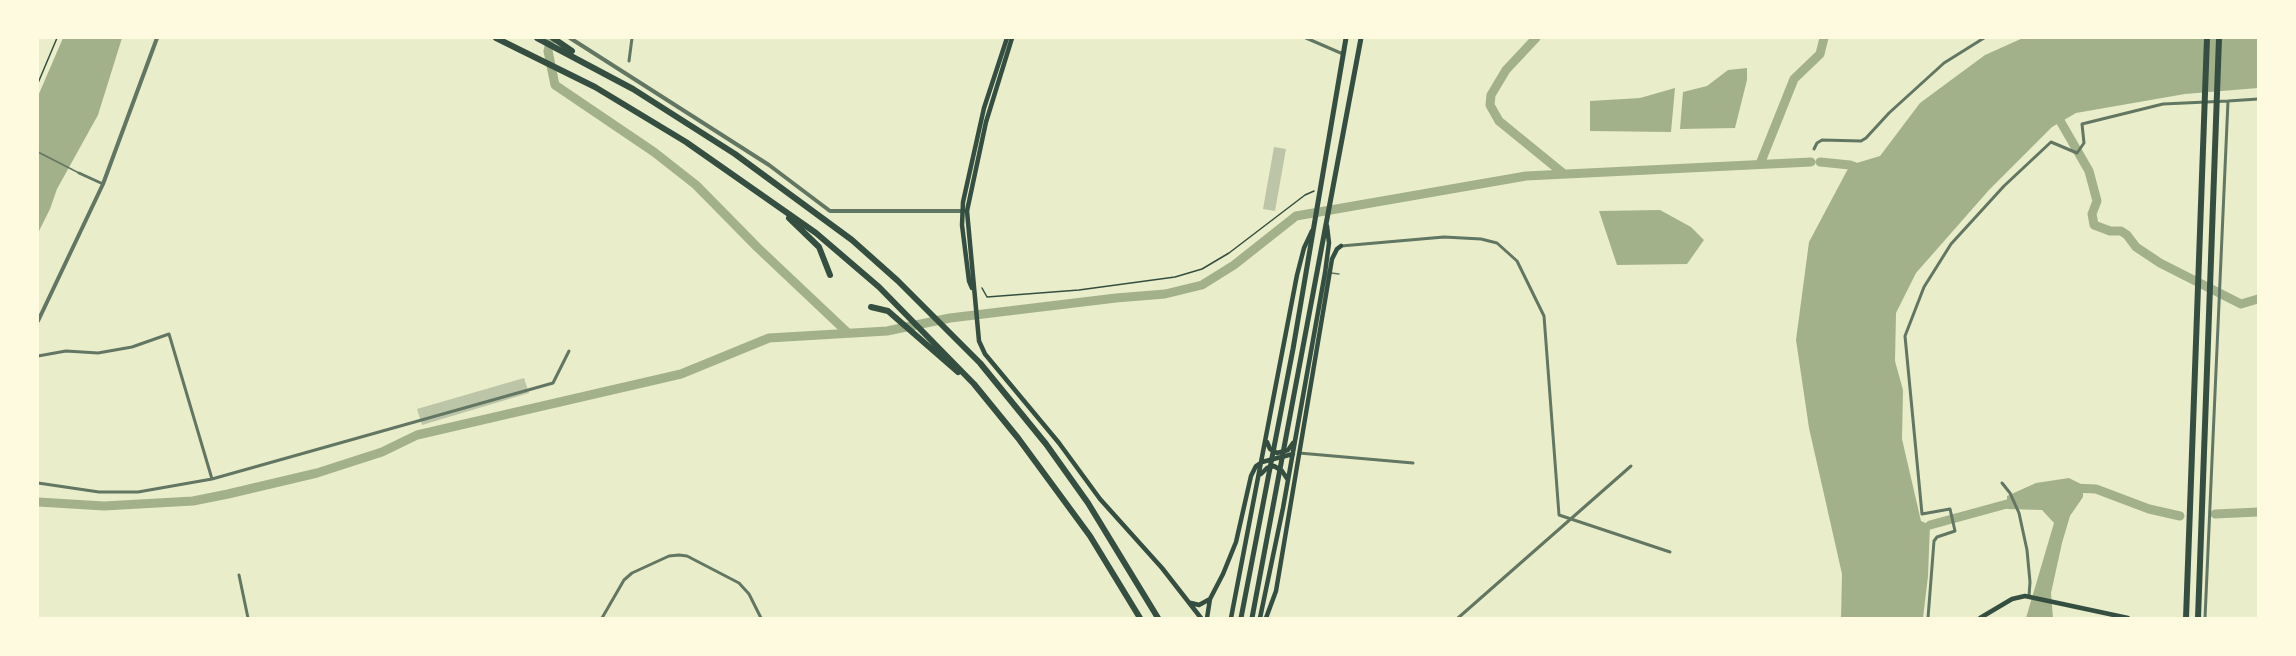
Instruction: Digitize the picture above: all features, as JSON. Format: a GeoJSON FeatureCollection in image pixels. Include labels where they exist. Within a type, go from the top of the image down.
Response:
{"type":"FeatureCollection","features":[{"type":"Feature","properties":{"kind":"highway"},"geometry":{"type":"LineString","coordinates":[[496,38],[558,67],[652,121],[766,197],[836,249],[909,316],[976,388],[1060,493],[1090,536],[1140,618]]}},
{"type":"Feature","properties":{"kind":"highway"},"geometry":{"type":"LineString","coordinates":[[537,38],[566,49]]}},
{"type":"Feature","properties":{"kind":"highway"},"geometry":{"type":"LineString","coordinates":[[553,38],[566,49],[735,154],[788,191],[866,252],[946,327],[1018,409],[1069,474],[1156,615]]}},
{"type":"Feature","properties":{"kind":"highway"},"geometry":{"type":"LineString","coordinates":[[1241,618],[1293,349],[1346,38]]}},
{"type":"Feature","properties":{"kind":"highway"},"geometry":{"type":"LineString","coordinates":[[1252,618],[1361,38]]}},
{"type":"Feature","properties":{"kind":"highway"},"geometry":{"type":"LineString","coordinates":[[2186,618],[2207,38]]}},
{"type":"Feature","properties":{"kind":"highway"},"geometry":{"type":"LineString","coordinates":[[2198,618],[2219,38]]}},
{"type":"Feature","properties":{"kind":"highway"},"geometry":{"type":"LineString","coordinates":[[766,197],[819,247],[830,275]]}},
{"type":"Feature","properties":{"kind":"highway"},"geometry":{"type":"LineString","coordinates":[[871,307],[885,310],[898,320],[976,388]]}},
{"type":"Feature","properties":{"kind":"main road"},"geometry":{"type":"LineString","coordinates":[[1007,38],[984,108],[965,211],[974,272],[973,290],[979,341],[985,354],[1059,443],[1100,499],[1189,601],[1201,618]]}},
{"type":"Feature","properties":{"kind":"main road"},"geometry":{"type":"LineString","coordinates":[[965,211],[992,99],[1012,38]]}},
{"type":"Feature","properties":{"kind":"main road"},"geometry":{"type":"LineString","coordinates":[[1266,618],[1276,591],[1327,273],[1329,243],[1327,225]]}},
{"type":"Feature","properties":{"kind":"main road"},"geometry":{"type":"LineString","coordinates":[[1231,618],[1297,275],[1304,248],[1313,228]]}},
{"type":"Feature","properties":{"kind":"main road"},"geometry":{"type":"LineString","coordinates":[[1329,243],[1341,246]]}},
{"type":"Feature","properties":{"kind":"main road"},"geometry":{"type":"LineString","coordinates":[[1260,618],[1327,273],[1336,249],[1341,246]]}},
{"type":"Feature","properties":{"kind":"main road"},"geometry":{"type":"LineString","coordinates":[[1266,440],[1270,449],[1277,453],[1288,450],[1295,441]]}},
{"type":"Feature","properties":{"kind":"main road"},"geometry":{"type":"LineString","coordinates":[[1207,618],[1210,599],[1236,542],[1251,476],[1256,466],[1262,462],[1299,453]]}},
{"type":"Feature","properties":{"kind":"main road"},"geometry":{"type":"LineString","coordinates":[[1258,482],[1263,471],[1270,466],[1279,468],[1288,480]]}},
{"type":"Feature","properties":{"kind":"main road"},"geometry":{"type":"LineString","coordinates":[[1980,618],[2012,599],[2030,597],[2128,618]]}},
{"type":"Feature","properties":{"kind":"main road"},"geometry":{"type":"LineString","coordinates":[[1189,601],[1199,605],[1210,599]]}},
{"type":"Feature","properties":{"kind":"street"},"geometry":{"type":"LineString","coordinates":[[38,321],[103,184],[157,38]]}},
{"type":"Feature","properties":{"kind":"street"},"geometry":{"type":"LineString","coordinates":[[570,38],[769,165],[830,211],[965,211]]}},
{"type":"Feature","properties":{"kind":"street"},"geometry":{"type":"LineString","coordinates":[[629,61],[632,38]]}},
{"type":"Feature","properties":{"kind":"street"},"geometry":{"type":"LineString","coordinates":[[1306,38],[1343,54]]}},
{"type":"Feature","properties":{"kind":"street"},"geometry":{"type":"LineString","coordinates":[[1319,43],[1320,38]]}},
{"type":"Feature","properties":{"kind":"street"},"geometry":{"type":"LineString","coordinates":[[1814,149],[1822,140],[1861,141],[1866,138],[1888,113],[1944,63],[1984,38]]}},
{"type":"Feature","properties":{"kind":"street"},"geometry":{"type":"LineString","coordinates":[[1928,618],[1934,541],[1937,537],[1956,531],[1950,509],[1922,514],[1905,336],[1924,286],[1951,244],[2004,186],[2051,142],[2077,153],[2084,143],[2082,124],[2163,105],[2259,99]]}},
{"type":"Feature","properties":{"kind":"street"},"geometry":{"type":"LineString","coordinates":[[2205,618],[2228,101]]}},
{"type":"Feature","properties":{"kind":"street"},"geometry":{"type":"LineString","coordinates":[[79,172],[103,184]]}},
{"type":"Feature","properties":{"kind":"street"},"geometry":{"type":"LineString","coordinates":[[1341,246],[1444,237],[1481,239],[1497,243],[1516,261],[1544,316],[1559,515],[1670,552]]}},
{"type":"Feature","properties":{"kind":"street"},"geometry":{"type":"LineString","coordinates":[[38,356],[66,351],[98,352],[132,347],[169,334],[212,479]]}},
{"type":"Feature","properties":{"kind":"street"},"geometry":{"type":"LineString","coordinates":[[38,483],[99,492],[138,492],[212,479],[553,383],[569,351]]}},
{"type":"Feature","properties":{"kind":"street"},"geometry":{"type":"LineString","coordinates":[[1299,453],[1413,464]]}},
{"type":"Feature","properties":{"kind":"street"},"geometry":{"type":"LineString","coordinates":[[1458,618],[1631,466]]}},
{"type":"Feature","properties":{"kind":"street"},"geometry":{"type":"LineString","coordinates":[[2002,483],[2010,493],[2019,513],[2027,550],[2030,597]]}},
{"type":"Feature","properties":{"kind":"street"},"geometry":{"type":"LineString","coordinates":[[602,618],[624,580],[632,573],[669,556],[679,555],[687,556],[739,584],[749,594],[761,618]]}},
{"type":"Feature","properties":{"kind":"street"},"geometry":{"type":"LineString","coordinates":[[239,575],[248,618]]}},
{"type":"Feature","properties":{"kind":"lane"},"geometry":{"type":"LineString","coordinates":[[38,152],[79,172]]}},
{"type":"Feature","properties":{"kind":"lane"},"geometry":{"type":"LineString","coordinates":[[1327,273],[1339,274]]}},
{"type":"Feature","properties":{"kind":"path"},"geometry":{"type":"LineString","coordinates":[[38,83],[57,38]]}},
{"type":"Feature","properties":{"kind":"path"},"geometry":{"type":"LineString","coordinates":[[982,288],[987,297],[1079,290],[1175,277],[1202,269],[1229,253],[1305,195],[1319,192]]}},
{"type":"Feature","properties":{"kind":"shaded area"},"geometry":{"type":"Polygon","coordinates":[[[63,38],[122,38],[98,115],[57,189],[38,233],[38,96],[63,38]]]}},
{"type":"Feature","properties":{"kind":"shaded area"},"geometry":{"type":"Polygon","coordinates":[[[2023,38],[2258,38],[2258,88],[2185,94],[2076,113],[2052,127],[1989,190],[1916,273],[1896,313],[1895,361],[1903,390],[1902,439],[1921,521],[1930,525],[1928,576],[1923,618],[1841,618],[1842,574],[1809,428],[1796,340],[1809,242],[1850,165],[1880,156],[1920,103],[1985,55],[2023,38]]]}},
{"type":"Feature","properties":{"kind":"shaded area"},"geometry":{"type":"Polygon","coordinates":[[[1747,68],[1747,80],[1735,128],[1680,129],[1683,92],[1707,86],[1728,70],[1747,68]]]}},
{"type":"Feature","properties":{"kind":"shaded area"},"geometry":{"type":"Polygon","coordinates":[[[1675,88],[1671,132],[1590,131],[1590,101],[1640,98],[1675,88]]]}},
{"type":"Feature","properties":{"kind":"shaded area"},"geometry":{"type":"Polygon","coordinates":[[[1660,210],[1691,227],[1704,240],[1687,264],[1617,265],[1599,211],[1660,210]]]}},
{"type":"Feature","properties":{"kind":"shaded area"},"geometry":{"type":"Polygon","coordinates":[[[2069,478],[2083,485],[2083,497],[2070,516],[2062,543],[2051,593],[2053,618],[2026,618],[2054,523],[2042,510],[2007,509],[2007,496],[2036,483],[2069,478]]]}},
{"type":"Feature","properties":{"kind":"building"},"geometry":{"type":"Polygon","coordinates":[[[1274,147],[1286,149],[1275,211],[1263,209],[1274,147]]]}},
{"type":"Feature","properties":{"kind":"building"},"geometry":{"type":"Polygon","coordinates":[[[524,378],[529,393],[422,425],[417,409],[524,378]]]}},
{"type":"Feature","properties":{"kind":"waterway"},"geometry":{"type":"LineString","coordinates":[[551,38],[548,51],[555,85],[654,152],[696,185],[758,248],[848,333]]}},
{"type":"Feature","properties":{"kind":"waterway"},"geometry":{"type":"LineString","coordinates":[[1536,38],[1506,70],[1491,95],[1490,105],[1499,121],[1564,174]]}},
{"type":"Feature","properties":{"kind":"waterway"},"geometry":{"type":"LineString","coordinates":[[1760,164],[1794,79],[1820,54],[1824,38]]}},
{"type":"Feature","properties":{"kind":"waterway"},"geometry":{"type":"LineString","coordinates":[[2055,112],[2089,171],[2097,201],[2092,214],[2094,225],[2110,231],[2121,231],[2136,247],[2160,263],[2241,304],[2258,299]]}},
{"type":"Feature","properties":{"kind":"waterway"},"geometry":{"type":"LineString","coordinates":[[38,502],[104,506],[193,501],[228,494],[317,473],[382,452],[417,435],[681,374],[769,338],[887,331],[950,318],[1165,294],[1202,285],[1234,265],[1296,216],[1526,176],[1811,162]]}},
{"type":"Feature","properties":{"kind":"waterway"},"geometry":{"type":"LineString","coordinates":[[1820,162],[1850,165],[1861,169]]}},
{"type":"Feature","properties":{"kind":"waterway"},"geometry":{"type":"LineString","coordinates":[[2072,488],[2096,489],[2149,509],[2180,516]]}},
{"type":"Feature","properties":{"kind":"waterway"},"geometry":{"type":"LineString","coordinates":[[1930,525],[2018,501]]}},
{"type":"Feature","properties":{"kind":"waterway"},"geometry":{"type":"LineString","coordinates":[[2215,514],[2258,512]]}}]}
